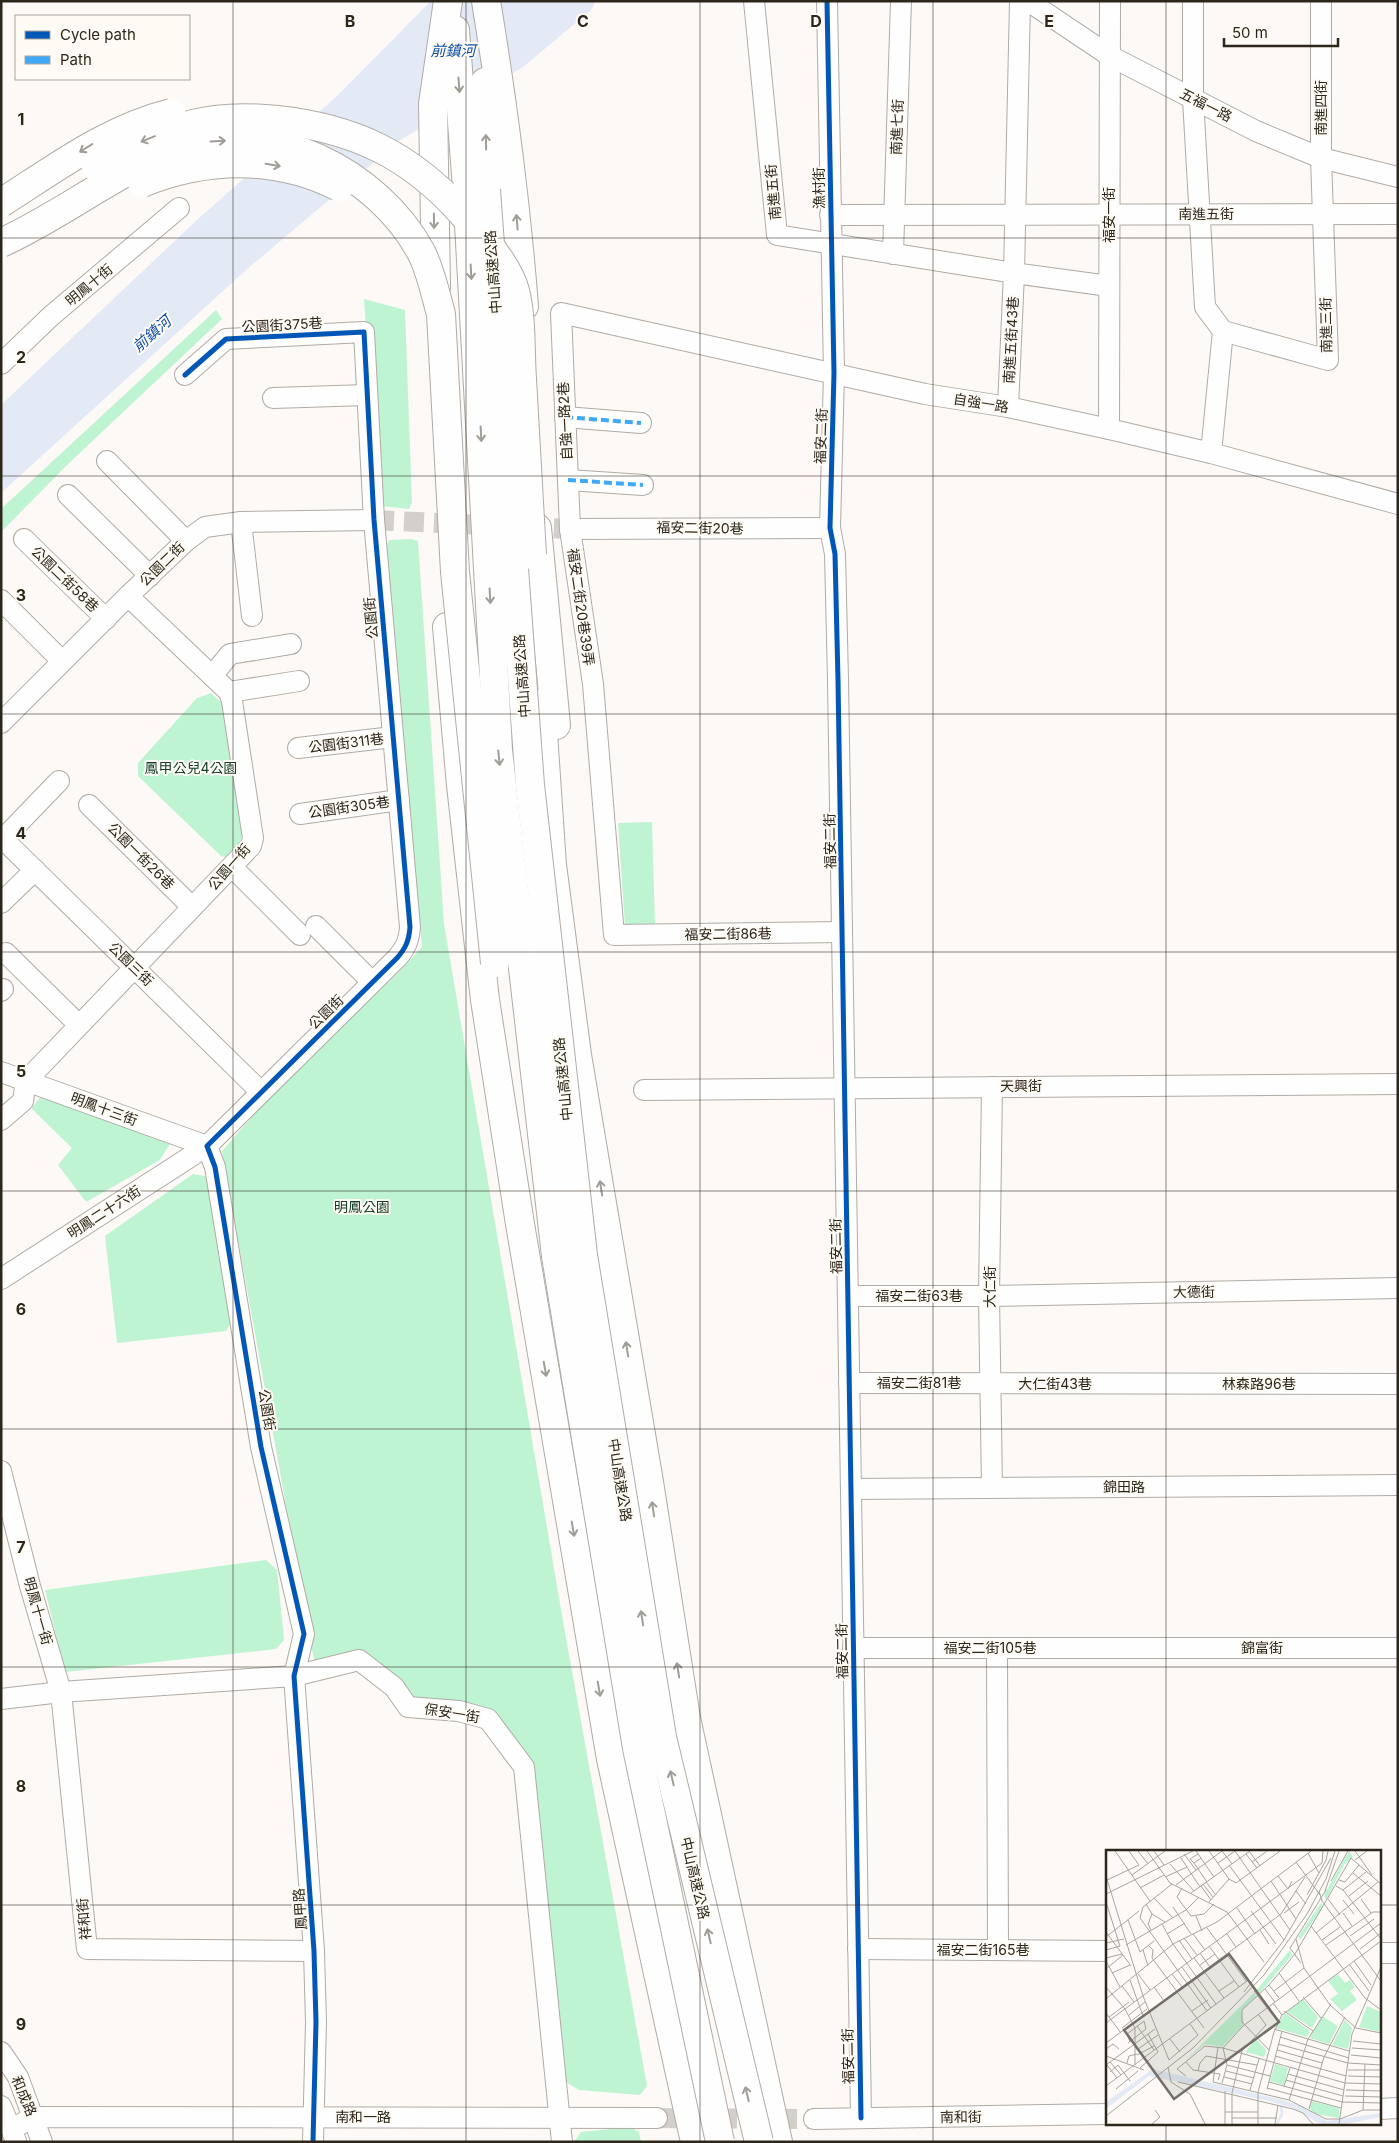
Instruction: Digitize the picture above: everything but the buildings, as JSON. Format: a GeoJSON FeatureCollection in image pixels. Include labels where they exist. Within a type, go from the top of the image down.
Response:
{"type":"FeatureCollection","features":[{"type":"Feature","properties":{"kind":"highway"},"geometry":{"type":"LineString","coordinates":[[448,1],[433,104],[432,137],[441,554],[459,756],[485,1000],[611,1759],[695,2142]]}},
{"type":"Feature","properties":{"kind":"highway","name":"中山高速公路"},"geometry":{"type":"LineString","coordinates":[[453,1],[467,188],[498,750],[556,1256],[637,1748],[720,2142]]}},
{"type":"Feature","properties":{"kind":"highway"},"geometry":{"type":"LineString","coordinates":[[485,1],[501,87],[515,197],[526,330],[536,515],[575,924],[590,1122]]}},
{"type":"Feature","properties":{"kind":"highway","name":"中山高速公路"},"geometry":{"type":"LineString","coordinates":[[485,1],[486,190],[530,785],[583,1255],[662,1737],[758,2142]]}},
{"type":"Feature","properties":{"kind":"highway"},"geometry":{"type":"LineString","coordinates":[[1,203],[98,141],[144,120],[192,107],[236,101],[311,108],[337,114],[362,124],[404,145],[422,158],[477,210],[508,262],[515,289],[552,865],[577,1055],[590,1122],[686,1718],[778,2142]]}},
{"type":"Feature","properties":{"kind":"highway"},"geometry":{"type":"LineString","coordinates":[[1,224],[128,148],[180,127],[205,121],[243,118],[309,123],[370,142],[427,178],[487,241],[515,289]]}},
{"type":"Feature","properties":{"kind":"highway"},"geometry":{"type":"LineString","coordinates":[[1,242],[28,230],[135,166],[177,149],[198,143],[225,141],[282,145],[302,150],[349,176],[365,186],[396,217],[422,253],[441,314],[455,572],[495,963],[531,1206],[537,1321]]}},
{"type":"Feature","properties":{"kind":"highway"},"geometry":{"type":"LineString","coordinates":[[1,257],[106,199],[160,176],[201,165],[266,164],[296,170],[334,184],[357,198],[375,213],[408,251],[421,273],[441,326]]}},
{"type":"Feature","properties":{"kind":"highway"},"geometry":{"type":"LineString","coordinates":[[686,1718],[790,2142]]}},
{"type":"Feature","properties":{"kind":"highway"},"geometry":{"type":"LineString","coordinates":[[611,1759],[704,2142]]}},
{"type":"Feature","properties":{"kind":"street","name":"南進五街"},"geometry":{"type":"LineString","coordinates":[[754,1],[777,235],[1014,273],[1109,286]]}},
{"type":"Feature","properties":{"kind":"street","name":"漁村街"},"geometry":{"type":"LineString","coordinates":[[827,1],[834,373]]}},
{"type":"Feature","properties":{"kind":"street","name":"南進七街"},"geometry":{"type":"LineString","coordinates":[[893,254],[901,1]]}},
{"type":"Feature","properties":{"kind":"street"},"geometry":{"type":"LineString","coordinates":[[1014,273],[1020,1]]}},
{"type":"Feature","properties":{"kind":"street","name":"五福一路"},"geometry":{"type":"LineString","coordinates":[[1028,1],[1110,56],[1256,131],[1321,158],[1398,177]]}},
{"type":"Feature","properties":{"kind":"street","name":"福安一街"},"geometry":{"type":"LineString","coordinates":[[1109,429],[1110,1]]}},
{"type":"Feature","properties":{"kind":"street"},"geometry":{"type":"LineString","coordinates":[[1193,1],[1193,99],[1205,307],[1223,331],[1210,453]]}},
{"type":"Feature","properties":{"kind":"street","name":"南進四街"},"geometry":{"type":"LineString","coordinates":[[1321,1],[1323,214]]}},
{"type":"Feature","properties":{"kind":"street","name":"明鳳十街"},"geometry":{"type":"LineString","coordinates":[[1,364],[51,316],[179,208]]}},
{"type":"Feature","properties":{"kind":"street","name":"南進三街"},"geometry":{"type":"LineString","coordinates":[[1223,331],[1328,360],[1323,214]]}},
{"type":"Feature","properties":{"kind":"street","name":"南進五街"},"geometry":{"type":"LineString","coordinates":[[830,215],[1398,214]]}},
{"type":"Feature","properties":{"kind":"street","name":"南進五街43巷"},"geometry":{"type":"LineString","coordinates":[[1008,407],[1014,273]]}},
{"type":"Feature","properties":{"kind":"street","name":"自強一路"},"geometry":{"type":"LineString","coordinates":[[561,313],[925,394],[1008,407],[1109,429],[1210,453],[1398,504]]}},
{"type":"Feature","properties":{"kind":"street","name":"自強一路2巷"},"geometry":{"type":"LineString","coordinates":[[561,313],[570,529]]}},
{"type":"Feature","properties":{"kind":"street","name":"公園街375巷"},"geometry":{"type":"LineString","coordinates":[[185,375],[226,339],[364,332]]}},
{"type":"Feature","properties":{"kind":"street","name":"公園街"},"geometry":{"type":"LineString","coordinates":[[294,1676],[304,1634],[261,1447],[214,1167],[207,1146],[260,1091],[405,949],[410,937],[374,520],[364,332]]}},
{"type":"Feature","properties":{"kind":"street","name":"福安二街"},"geometry":{"type":"LineString","coordinates":[[834,373],[830,528],[835,554],[861,2118]]}},
{"type":"Feature","properties":{"kind":"street"},"geometry":{"type":"LineString","coordinates":[[273,398],[367,396]]}},
{"type":"Feature","properties":{"kind":"street"},"geometry":{"type":"LineString","coordinates":[[565,417],[641,422]]}},
{"type":"Feature","properties":{"kind":"street"},"geometry":{"type":"LineString","coordinates":[[107,461],[186,541]]}},
{"type":"Feature","properties":{"kind":"street"},"geometry":{"type":"LineString","coordinates":[[568,480],[643,485]]}},
{"type":"Feature","properties":{"kind":"street"},"geometry":{"type":"LineString","coordinates":[[68,495],[150,576]]}},
{"type":"Feature","properties":{"kind":"street","name":"公園二街"},"geometry":{"type":"LineString","coordinates":[[1,723],[128,596],[186,541],[206,527],[241,522],[374,520]]}},
{"type":"Feature","properties":{"kind":"street"},"geometry":{"type":"LineString","coordinates":[[241,522],[252,616]]}},
{"type":"Feature","properties":{"kind":"street","name":"福安二街20巷"},"geometry":{"type":"LineString","coordinates":[[570,529],[830,528]]}},
{"type":"Feature","properties":{"kind":"street","name":"福安二街20巷39弄"},"geometry":{"type":"LineString","coordinates":[[570,529],[593,684],[614,936]]}},
{"type":"Feature","properties":{"kind":"street","name":"公園二街58巷"},"geometry":{"type":"LineString","coordinates":[[24,539],[106,619]]}},
{"type":"Feature","properties":{"kind":"street"},"geometry":{"type":"LineString","coordinates":[[128,596],[229,692],[298,681]]}},
{"type":"Feature","properties":{"kind":"street"},"geometry":{"type":"LineString","coordinates":[[1,600],[62,661]]}},
{"type":"Feature","properties":{"kind":"street"},"geometry":{"type":"LineString","coordinates":[[212,676],[230,654],[291,644]]}},
{"type":"Feature","properties":{"kind":"street","name":"公園一街"},"geometry":{"type":"LineString","coordinates":[[26,1081],[251,846],[253,838],[232,701],[229,692]]}},
{"type":"Feature","properties":{"kind":"street","name":"公園街311巷"},"geometry":{"type":"LineString","coordinates":[[298,748],[393,737]]}},
{"type":"Feature","properties":{"kind":"street"},"geometry":{"type":"LineString","coordinates":[[2,838],[59,781]]}},
{"type":"Feature","properties":{"kind":"street","name":"公園街305巷"},"geometry":{"type":"LineString","coordinates":[[300,814],[399,800]]}},
{"type":"Feature","properties":{"kind":"street","name":"公園一街26巷"},"geometry":{"type":"LineString","coordinates":[[89,806],[192,908]]}},
{"type":"Feature","properties":{"kind":"street","name":"公園三街"},"geometry":{"type":"LineString","coordinates":[[2,838],[260,1091]]}},
{"type":"Feature","properties":{"kind":"street"},"geometry":{"type":"LineString","coordinates":[[232,867],[372,982]]}},
{"type":"Feature","properties":{"kind":"street"},"geometry":{"type":"LineString","coordinates":[[1,903],[35,870]]}},
{"type":"Feature","properties":{"kind":"street","name":"福安二街86巷"},"geometry":{"type":"LineString","coordinates":[[614,936],[842,932]]}},
{"type":"Feature","properties":{"kind":"street"},"geometry":{"type":"LineString","coordinates":[[6,953],[79,1025]]}},
{"type":"Feature","properties":{"kind":"street","name":"明鳳十三街"},"geometry":{"type":"LineString","coordinates":[[1,1072],[207,1146]]}},
{"type":"Feature","properties":{"kind":"street"},"geometry":{"type":"LineString","coordinates":[[1,1120],[23,1101],[26,1081]]}},
{"type":"Feature","properties":{"kind":"street","name":"天興街"},"geometry":{"type":"LineString","coordinates":[[644,1090],[1398,1084]]}},
{"type":"Feature","properties":{"kind":"street","name":"大仁街"},"geometry":{"type":"LineString","coordinates":[[992,1087],[989,1296],[992,1488]]}},
{"type":"Feature","properties":{"kind":"street","name":"明鳳二十六街"},"geometry":{"type":"LineString","coordinates":[[1,1279],[207,1146]]}},
{"type":"Feature","properties":{"kind":"street","name":"大德街"},"geometry":{"type":"LineString","coordinates":[[989,1296],[1398,1288]]}},
{"type":"Feature","properties":{"kind":"street","name":"福安二街63巷"},"geometry":{"type":"LineString","coordinates":[[848,1296],[989,1296]]}},
{"type":"Feature","properties":{"kind":"street","name":"福安二街81巷"},"geometry":{"type":"LineString","coordinates":[[849,1383],[990,1384]]}},
{"type":"Feature","properties":{"kind":"street","name":"大仁街43巷"},"geometry":{"type":"LineString","coordinates":[[990,1384],[1120,1384]]}},
{"type":"Feature","properties":{"kind":"street","name":"林森路96巷"},"geometry":{"type":"LineString","coordinates":[[1120,1384],[1398,1384]]}},
{"type":"Feature","properties":{"kind":"street","name":"明鳳十一街"},"geometry":{"type":"LineString","coordinates":[[1,1471],[30,1586],[61,1692]]}},
{"type":"Feature","properties":{"kind":"street","name":"錦田路"},"geometry":{"type":"LineString","coordinates":[[851,1489],[1398,1484]]}},
{"type":"Feature","properties":{"kind":"street","name":"福安二街105巷"},"geometry":{"type":"LineString","coordinates":[[853,1648],[1127,1648]]}},
{"type":"Feature","properties":{"kind":"street"},"geometry":{"type":"LineString","coordinates":[[997,1648],[998,1950]]}},
{"type":"Feature","properties":{"kind":"street","name":"錦富街"},"geometry":{"type":"LineString","coordinates":[[1127,1648],[1398,1648]]}},
{"type":"Feature","properties":{"kind":"street","name":"保安一街"},"geometry":{"type":"LineString","coordinates":[[1,1700],[61,1692],[294,1676],[359,1660],[394,1687],[408,1706],[459,1711],[488,1719],[524,1767],[562,2142]]}},
{"type":"Feature","properties":{"kind":"street","name":"鳳甲路"},"geometry":{"type":"LineString","coordinates":[[294,1676],[314,1950],[316,2022],[314,2142]]}},
{"type":"Feature","properties":{"kind":"street","name":"祥和街"},"geometry":{"type":"LineString","coordinates":[[61,1692],[87,1949],[314,1950]]}},
{"type":"Feature","properties":{"kind":"street","name":"福安二街165巷"},"geometry":{"type":"LineString","coordinates":[[858,1950],[1106,1951]]}},
{"type":"Feature","properties":{"kind":"street"},"geometry":{"type":"LineString","coordinates":[[1382,1953],[1398,1953]]}},
{"type":"Feature","properties":{"kind":"street","name":"和成路"},"geometry":{"type":"LineString","coordinates":[[1,2052],[18,2077],[42,2142]]}},
{"type":"Feature","properties":{"kind":"street","name":"和成路"},"geometry":{"type":"LineString","coordinates":[[1,2106],[14,2136]]}},
{"type":"Feature","properties":{"kind":"street"},"geometry":{"type":"LineString","coordinates":[[1382,2109],[1398,2108]]}},
{"type":"Feature","properties":{"kind":"street","name":"南和街"},"geometry":{"type":"LineString","coordinates":[[814,2119],[1106,2114]]}},
{"type":"Feature","properties":{"kind":"street"},"geometry":{"type":"LineString","coordinates":[[14,2136],[33,2116]]}},
{"type":"Feature","properties":{"kind":"street","name":"南和一路"},"geometry":{"type":"LineString","coordinates":[[33,2116],[657,2118]]}},
{"type":"Feature","properties":{"kind":"green space"},"geometry":{"type":"Polygon","coordinates":[[[364,299],[405,310],[412,503],[409,509],[380,506],[377,500],[364,299]]]}},
{"type":"Feature","properties":{"kind":"green space"},"geometry":{"type":"Polygon","coordinates":[[[216,310],[222,319],[68,464],[1,532],[1,509],[216,310]]]}},
{"type":"Feature","properties":{"kind":"green space","name":"明鳳公園"},"geometry":{"type":"Polygon","coordinates":[[[411,539],[418,541],[444,924],[564,1627],[647,2086],[640,2095],[579,2090],[566,2082],[522,1749],[488,1715],[417,1700],[361,1649],[314,1660],[222,1151],[288,1076],[398,973],[422,947],[386,548],[389,540],[411,539]]]}},
{"type":"Feature","properties":{"kind":"green space","name":"鳳甲公兒4公園"},"geometry":{"type":"Polygon","coordinates":[[[211,693],[224,705],[242,834],[239,848],[229,858],[221,856],[138,776],[138,763],[197,698],[211,693]]]}},
{"type":"Feature","properties":{"kind":"green space"},"geometry":{"type":"Polygon","coordinates":[[[652,822],[655,925],[625,926],[618,823],[652,822]]]}},
{"type":"Feature","properties":{"kind":"green space"},"geometry":{"type":"Polygon","coordinates":[[[42,1096],[171,1142],[160,1160],[86,1202],[58,1165],[72,1148],[31,1108],[42,1096]]]}},
{"type":"Feature","properties":{"kind":"green space"},"geometry":{"type":"Polygon","coordinates":[[[193,1174],[210,1177],[233,1318],[226,1331],[117,1343],[105,1236],[193,1174]]]}},
{"type":"Feature","properties":{"kind":"green space"},"geometry":{"type":"Polygon","coordinates":[[[266,1560],[277,1570],[284,1640],[276,1649],[65,1672],[45,1590],[266,1560]]]}},
{"type":"Feature","properties":{"kind":"green space"},"geometry":{"type":"Polygon","coordinates":[[[630,2127],[639,2132],[641,2142],[574,2142],[581,2132],[630,2127]]]}},
{"type":"Feature","properties":{"kind":"water","name":"前鎮河"},"geometry":{"type":"Polygon","coordinates":[[[431,1],[596,1],[591,10],[523,67],[399,141],[246,270],[1,493],[1,405],[198,219],[335,98],[431,1]]]}},
{"type":"Feature","properties":{"kind":"tunnel"},"geometry":{"type":"LineString","coordinates":[[374,520],[570,529]]}},
{"type":"Feature","properties":{"kind":"tunnel"},"geometry":{"type":"LineString","coordinates":[[657,2118],[814,2119]]}},
{"type":"Feature","properties":{"kind":"marked path"},"geometry":{"type":"LineString","coordinates":[[565,417],[641,423]]}},
{"type":"Feature","properties":{"kind":"marked path"},"geometry":{"type":"LineString","coordinates":[[568,480],[643,485]]}},
{"type":"Feature","properties":{"kind":"cycle path"},"geometry":{"type":"LineString","coordinates":[[827,1],[834,373],[830,528],[835,554],[838,680],[861,2118]]}},
{"type":"Feature","properties":{"kind":"cycle path"},"geometry":{"type":"LineString","coordinates":[[185,375],[226,339],[364,332],[374,520],[410,927],[406,944],[397,958],[207,1146],[215,1167],[261,1447],[304,1634],[294,1676],[314,1951],[316,2022],[313,2142]]}}]}
